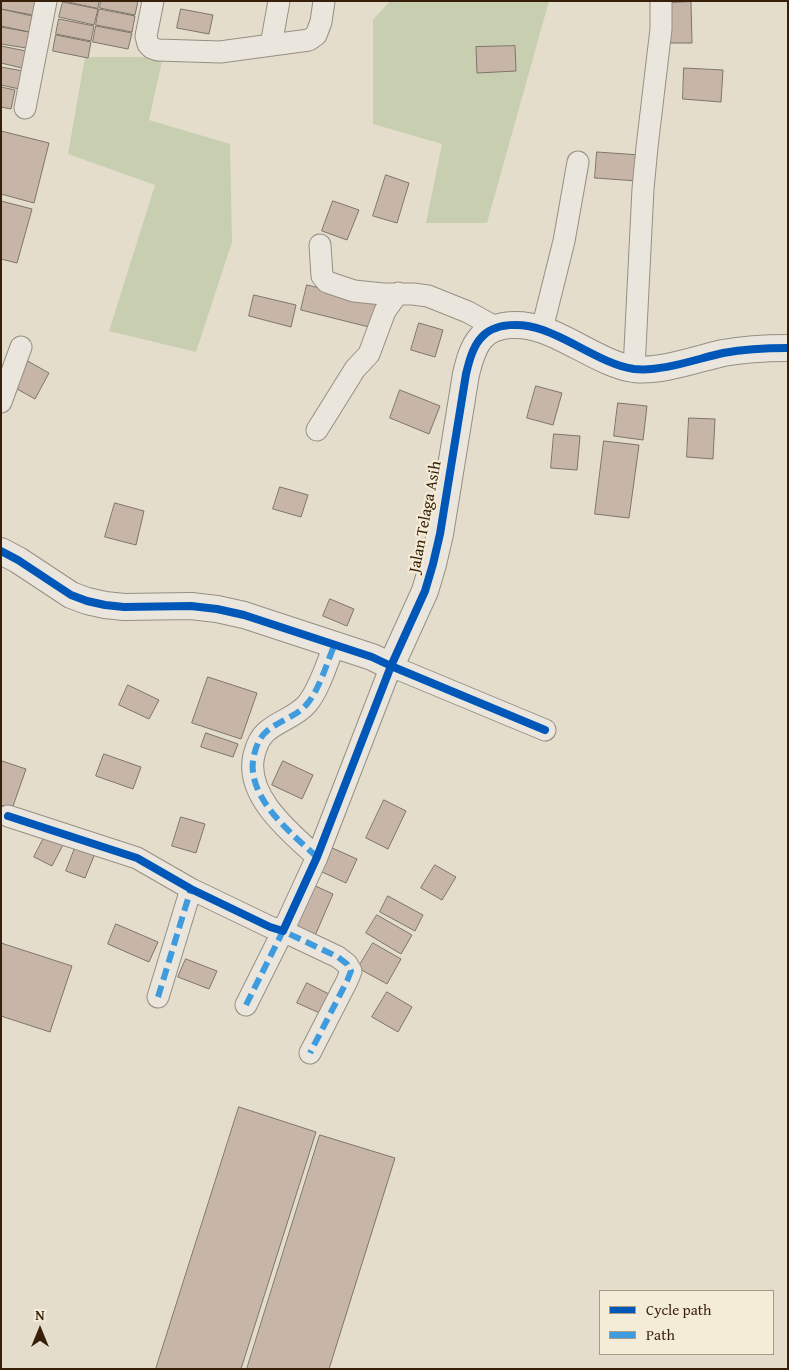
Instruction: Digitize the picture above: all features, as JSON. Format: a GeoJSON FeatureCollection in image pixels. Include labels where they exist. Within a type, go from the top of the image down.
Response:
{"type":"FeatureCollection","features":[{"type":"Feature","properties":{"kind":"street"},"geometry":{"type":"LineString","coordinates":[[24,108],[46,1]]}},
{"type":"Feature","properties":{"kind":"street"},"geometry":{"type":"LineString","coordinates":[[153,1],[146,36],[148,44],[152,48],[158,50],[220,52],[309,40],[316,35],[321,22],[324,1]]}},
{"type":"Feature","properties":{"kind":"street"},"geometry":{"type":"LineString","coordinates":[[271,45],[279,1]]}},
{"type":"Feature","properties":{"kind":"street"},"geometry":{"type":"LineString","coordinates":[[634,369],[643,189],[661,28],[661,1]]}},
{"type":"Feature","properties":{"kind":"street"},"geometry":{"type":"LineString","coordinates":[[542,329],[564,241],[578,162]]}},
{"type":"Feature","properties":{"kind":"street"},"geometry":{"type":"LineString","coordinates":[[320,245],[322,276],[327,282],[354,291],[421,295],[442,301],[468,312],[495,327],[519,325],[542,329],[616,364],[634,369],[663,367],[746,349],[788,348]]}},
{"type":"Feature","properties":{"kind":"street"},"geometry":{"type":"LineString","coordinates":[[317,430],[355,369],[369,354],[386,311],[398,293]]}},
{"type":"Feature","properties":{"kind":"street","name":"Jalan Telaga Asih"},"geometry":{"type":"LineString","coordinates":[[391,666],[425,591],[433,564],[440,534],[466,374],[472,354],[480,339],[495,327]]}},
{"type":"Feature","properties":{"kind":"street"},"geometry":{"type":"LineString","coordinates":[[1,402],[21,347]]}},
{"type":"Feature","properties":{"kind":"street"},"geometry":{"type":"LineString","coordinates":[[1,550],[71,595],[86,601],[124,607],[191,606],[244,615],[372,657],[545,730]]}},
{"type":"Feature","properties":{"kind":"street"},"geometry":{"type":"LineString","coordinates":[[317,856],[280,823],[270,810],[254,780],[252,763],[256,745],[266,732],[305,707],[312,698],[334,646]]}},
{"type":"Feature","properties":{"kind":"street"},"geometry":{"type":"LineString","coordinates":[[246,1005],[283,931],[317,856],[391,666]]}},
{"type":"Feature","properties":{"kind":"street"},"geometry":{"type":"LineString","coordinates":[[8,816],[137,858],[191,889],[338,957],[347,964],[351,971],[348,981],[310,1053]]}},
{"type":"Feature","properties":{"kind":"street"},"geometry":{"type":"LineString","coordinates":[[158,997],[191,889]]}},
{"type":"Feature","properties":{"kind":"green space"},"geometry":{"type":"Polygon","coordinates":[[[390,1],[549,1],[487,223],[426,223],[442,144],[373,124],[373,20],[390,1]]]}},
{"type":"Feature","properties":{"kind":"green space"},"geometry":{"type":"Polygon","coordinates":[[[85,57],[163,57],[149,120],[230,144],[232,242],[196,352],[109,331],[155,185],[68,154],[85,57]]]}},
{"type":"Feature","properties":{"kind":"building"},"geometry":{"type":"Polygon","coordinates":[[[1,1],[35,1],[33,15],[1,9],[1,1]]]}},
{"type":"Feature","properties":{"kind":"building"},"geometry":{"type":"Polygon","coordinates":[[[64,1],[99,1],[98,8],[64,1]]]}},
{"type":"Feature","properties":{"kind":"building"},"geometry":{"type":"Polygon","coordinates":[[[101,1],[138,1],[135,15],[100,8],[101,1]]]}},
{"type":"Feature","properties":{"kind":"building"},"geometry":{"type":"Polygon","coordinates":[[[63,2],[98,9],[94,25],[59,17],[63,2]]]}},
{"type":"Feature","properties":{"kind":"building"},"geometry":{"type":"Polygon","coordinates":[[[691,2],[692,43],[670,43],[669,3],[691,2]]]}},
{"type":"Feature","properties":{"kind":"building"},"geometry":{"type":"Polygon","coordinates":[[[1,9],[32,16],[29,32],[1,26],[1,9]]]}},
{"type":"Feature","properties":{"kind":"building"},"geometry":{"type":"Polygon","coordinates":[[[99,9],[135,16],[132,32],[96,25],[99,9]]]}},
{"type":"Feature","properties":{"kind":"building"},"geometry":{"type":"Polygon","coordinates":[[[181,9],[213,15],[209,34],[177,28],[181,9]]]}},
{"type":"Feature","properties":{"kind":"building"},"geometry":{"type":"Polygon","coordinates":[[[59,19],[94,26],[91,41],[56,34],[59,19]]]}},
{"type":"Feature","properties":{"kind":"building"},"geometry":{"type":"Polygon","coordinates":[[[96,26],[132,33],[128,49],[93,42],[96,26]]]}},
{"type":"Feature","properties":{"kind":"building"},"geometry":{"type":"Polygon","coordinates":[[[1,27],[29,32],[26,48],[1,44],[1,27]]]}},
{"type":"Feature","properties":{"kind":"building"},"geometry":{"type":"Polygon","coordinates":[[[56,35],[91,42],[88,58],[53,51],[56,35]]]}},
{"type":"Feature","properties":{"kind":"building"},"geometry":{"type":"Polygon","coordinates":[[[1,46],[26,51],[22,68],[1,63],[1,46]]]}},
{"type":"Feature","properties":{"kind":"building"},"geometry":{"type":"Polygon","coordinates":[[[515,46],[516,71],[477,73],[476,47],[515,46]]]}},
{"type":"Feature","properties":{"kind":"building"},"geometry":{"type":"Polygon","coordinates":[[[1,67],[23,71],[19,89],[1,85],[1,67]]]}},
{"type":"Feature","properties":{"kind":"building"},"geometry":{"type":"Polygon","coordinates":[[[684,68],[723,70],[721,102],[683,99],[684,68]]]}},
{"type":"Feature","properties":{"kind":"building"},"geometry":{"type":"Polygon","coordinates":[[[1,87],[15,90],[11,109],[1,107],[1,87]]]}},
{"type":"Feature","properties":{"kind":"building"},"geometry":{"type":"Polygon","coordinates":[[[1,131],[49,143],[34,203],[1,194],[1,131]]]}},
{"type":"Feature","properties":{"kind":"building"},"geometry":{"type":"Polygon","coordinates":[[[597,152],[640,155],[638,181],[595,178],[597,152]]]}},
{"type":"Feature","properties":{"kind":"building"},"geometry":{"type":"Polygon","coordinates":[[[386,175],[409,183],[397,223],[373,216],[386,175]]]}},
{"type":"Feature","properties":{"kind":"building"},"geometry":{"type":"Polygon","coordinates":[[[1,201],[32,209],[17,263],[1,259],[1,201]]]}},
{"type":"Feature","properties":{"kind":"building"},"geometry":{"type":"Polygon","coordinates":[[[333,201],[359,210],[347,240],[322,231],[333,201]]]}},
{"type":"Feature","properties":{"kind":"building"},"geometry":{"type":"Polygon","coordinates":[[[307,285],[379,302],[373,328],[301,310],[307,285]]]}},
{"type":"Feature","properties":{"kind":"building"},"geometry":{"type":"Polygon","coordinates":[[[254,295],[296,305],[291,327],[249,316],[254,295]]]}},
{"type":"Feature","properties":{"kind":"building"},"geometry":{"type":"Polygon","coordinates":[[[419,323],[443,330],[435,357],[411,350],[419,323]]]}},
{"type":"Feature","properties":{"kind":"building"},"geometry":{"type":"Polygon","coordinates":[[[24,359],[49,373],[35,399],[10,385],[24,359]]]}},
{"type":"Feature","properties":{"kind":"building"},"geometry":{"type":"Polygon","coordinates":[[[536,386],[562,393],[553,425],[527,418],[536,386]]]}},
{"type":"Feature","properties":{"kind":"building"},"geometry":{"type":"Polygon","coordinates":[[[400,390],[440,406],[429,434],[390,418],[400,390]]]}},
{"type":"Feature","properties":{"kind":"building"},"geometry":{"type":"Polygon","coordinates":[[[618,403],[647,406],[643,440],[614,436],[618,403]]]}},
{"type":"Feature","properties":{"kind":"building"},"geometry":{"type":"Polygon","coordinates":[[[689,418],[715,419],[713,459],[687,457],[689,418]]]}},
{"type":"Feature","properties":{"kind":"building"},"geometry":{"type":"Polygon","coordinates":[[[554,434],[580,436],[577,470],[551,468],[554,434]]]}},
{"type":"Feature","properties":{"kind":"building"},"geometry":{"type":"Polygon","coordinates":[[[604,441],[639,445],[629,518],[595,514],[604,441]]]}},
{"type":"Feature","properties":{"kind":"building"},"geometry":{"type":"Polygon","coordinates":[[[280,487],[308,495],[301,517],[273,509],[280,487]]]}},
{"type":"Feature","properties":{"kind":"building"},"geometry":{"type":"Polygon","coordinates":[[[115,503],[144,511],[136,545],[105,537],[115,503]]]}},
{"type":"Feature","properties":{"kind":"building"},"geometry":{"type":"Polygon","coordinates":[[[330,599],[354,609],[347,626],[323,616],[330,599]]]}},
{"type":"Feature","properties":{"kind":"building"},"geometry":{"type":"Polygon","coordinates":[[[208,677],[257,693],[241,739],[192,723],[208,677]]]}},
{"type":"Feature","properties":{"kind":"building"},"geometry":{"type":"Polygon","coordinates":[[[128,685],[159,700],[149,719],[119,705],[128,685]]]}},
{"type":"Feature","properties":{"kind":"building"},"geometry":{"type":"Polygon","coordinates":[[[206,733],[238,744],[233,757],[201,747],[206,733]]]}},
{"type":"Feature","properties":{"kind":"building"},"geometry":{"type":"Polygon","coordinates":[[[104,754],[141,767],[133,789],[96,776],[104,754]]]}},
{"type":"Feature","properties":{"kind":"building"},"geometry":{"type":"Polygon","coordinates":[[[2,761],[26,769],[12,809],[1,805],[2,761]]]}},
{"type":"Feature","properties":{"kind":"building"},"geometry":{"type":"Polygon","coordinates":[[[283,761],[313,775],[302,799],[272,785],[283,761]]]}},
{"type":"Feature","properties":{"kind":"building"},"geometry":{"type":"Polygon","coordinates":[[[384,800],[406,811],[388,849],[366,838],[384,800]]]}},
{"type":"Feature","properties":{"kind":"building"},"geometry":{"type":"Polygon","coordinates":[[[181,817],[205,824],[196,853],[172,846],[181,817]]]}},
{"type":"Feature","properties":{"kind":"building"},"geometry":{"type":"Polygon","coordinates":[[[47,832],[65,841],[52,866],[34,857],[47,832]]]}},
{"type":"Feature","properties":{"kind":"building"},"geometry":{"type":"Polygon","coordinates":[[[77,843],[96,851],[85,878],[66,871],[77,843]]]}},
{"type":"Feature","properties":{"kind":"building"},"geometry":{"type":"Polygon","coordinates":[[[330,847],[357,859],[346,883],[320,871],[330,847]]]}},
{"type":"Feature","properties":{"kind":"building"},"geometry":{"type":"Polygon","coordinates":[[[435,865],[456,877],[442,900],[421,888],[435,865]]]}},
{"type":"Feature","properties":{"kind":"building"},"geometry":{"type":"Polygon","coordinates":[[[311,884],[333,894],[314,938],[291,928],[311,884]]]}},
{"type":"Feature","properties":{"kind":"building"},"geometry":{"type":"Polygon","coordinates":[[[388,896],[423,915],[415,931],[380,912],[388,896]]]}},
{"type":"Feature","properties":{"kind":"building"},"geometry":{"type":"Polygon","coordinates":[[[377,915],[412,935],[401,954],[366,933],[377,915]]]}},
{"type":"Feature","properties":{"kind":"building"},"geometry":{"type":"Polygon","coordinates":[[[116,924],[158,942],[149,962],[108,944],[116,924]]]}},
{"type":"Feature","properties":{"kind":"building"},"geometry":{"type":"Polygon","coordinates":[[[1,943],[72,966],[50,1032],[1,1016],[1,943]]]}},
{"type":"Feature","properties":{"kind":"building"},"geometry":{"type":"Polygon","coordinates":[[[373,943],[401,959],[387,984],[358,968],[373,943]]]}},
{"type":"Feature","properties":{"kind":"building"},"geometry":{"type":"Polygon","coordinates":[[[186,959],[217,971],[209,989],[178,977],[186,959]]]}},
{"type":"Feature","properties":{"kind":"building"},"geometry":{"type":"Polygon","coordinates":[[[307,983],[331,995],[322,1014],[297,1003],[307,983]]]}},
{"type":"Feature","properties":{"kind":"building"},"geometry":{"type":"Polygon","coordinates":[[[387,992],[412,1007],[398,1032],[372,1017],[387,992]]]}},
{"type":"Feature","properties":{"kind":"building"},"geometry":{"type":"Polygon","coordinates":[[[239,1107],[316,1132],[241,1369],[156,1369],[239,1107]]]}},
{"type":"Feature","properties":{"kind":"building"},"geometry":{"type":"Polygon","coordinates":[[[320,1135],[395,1158],[329,1369],[247,1369],[320,1135]]]}},
{"type":"Feature","properties":{"kind":"marked path"},"geometry":{"type":"LineString","coordinates":[[317,857],[283,825],[263,799],[256,785],[253,770],[254,755],[261,737],[266,732],[298,712],[307,704],[319,684],[334,646]]}},
{"type":"Feature","properties":{"kind":"marked path"},"geometry":{"type":"LineString","coordinates":[[158,997],[191,889]]}},
{"type":"Feature","properties":{"kind":"marked path"},"geometry":{"type":"LineString","coordinates":[[246,1005],[283,931],[338,957],[347,964],[351,971],[310,1053]]}},
{"type":"Feature","properties":{"kind":"cycle path"},"geometry":{"type":"LineString","coordinates":[[1,551],[71,595],[87,601],[124,607],[191,606],[217,609],[244,615],[372,657],[391,666],[425,591],[433,564],[440,534],[466,374],[475,347],[486,333],[501,326],[527,326],[554,334],[600,358],[634,369],[656,369],[723,353],[788,348]]}},
{"type":"Feature","properties":{"kind":"cycle path"},"geometry":{"type":"LineString","coordinates":[[8,816],[137,858],[191,889],[270,927],[283,931],[317,857],[391,666],[545,730]]}}]}
